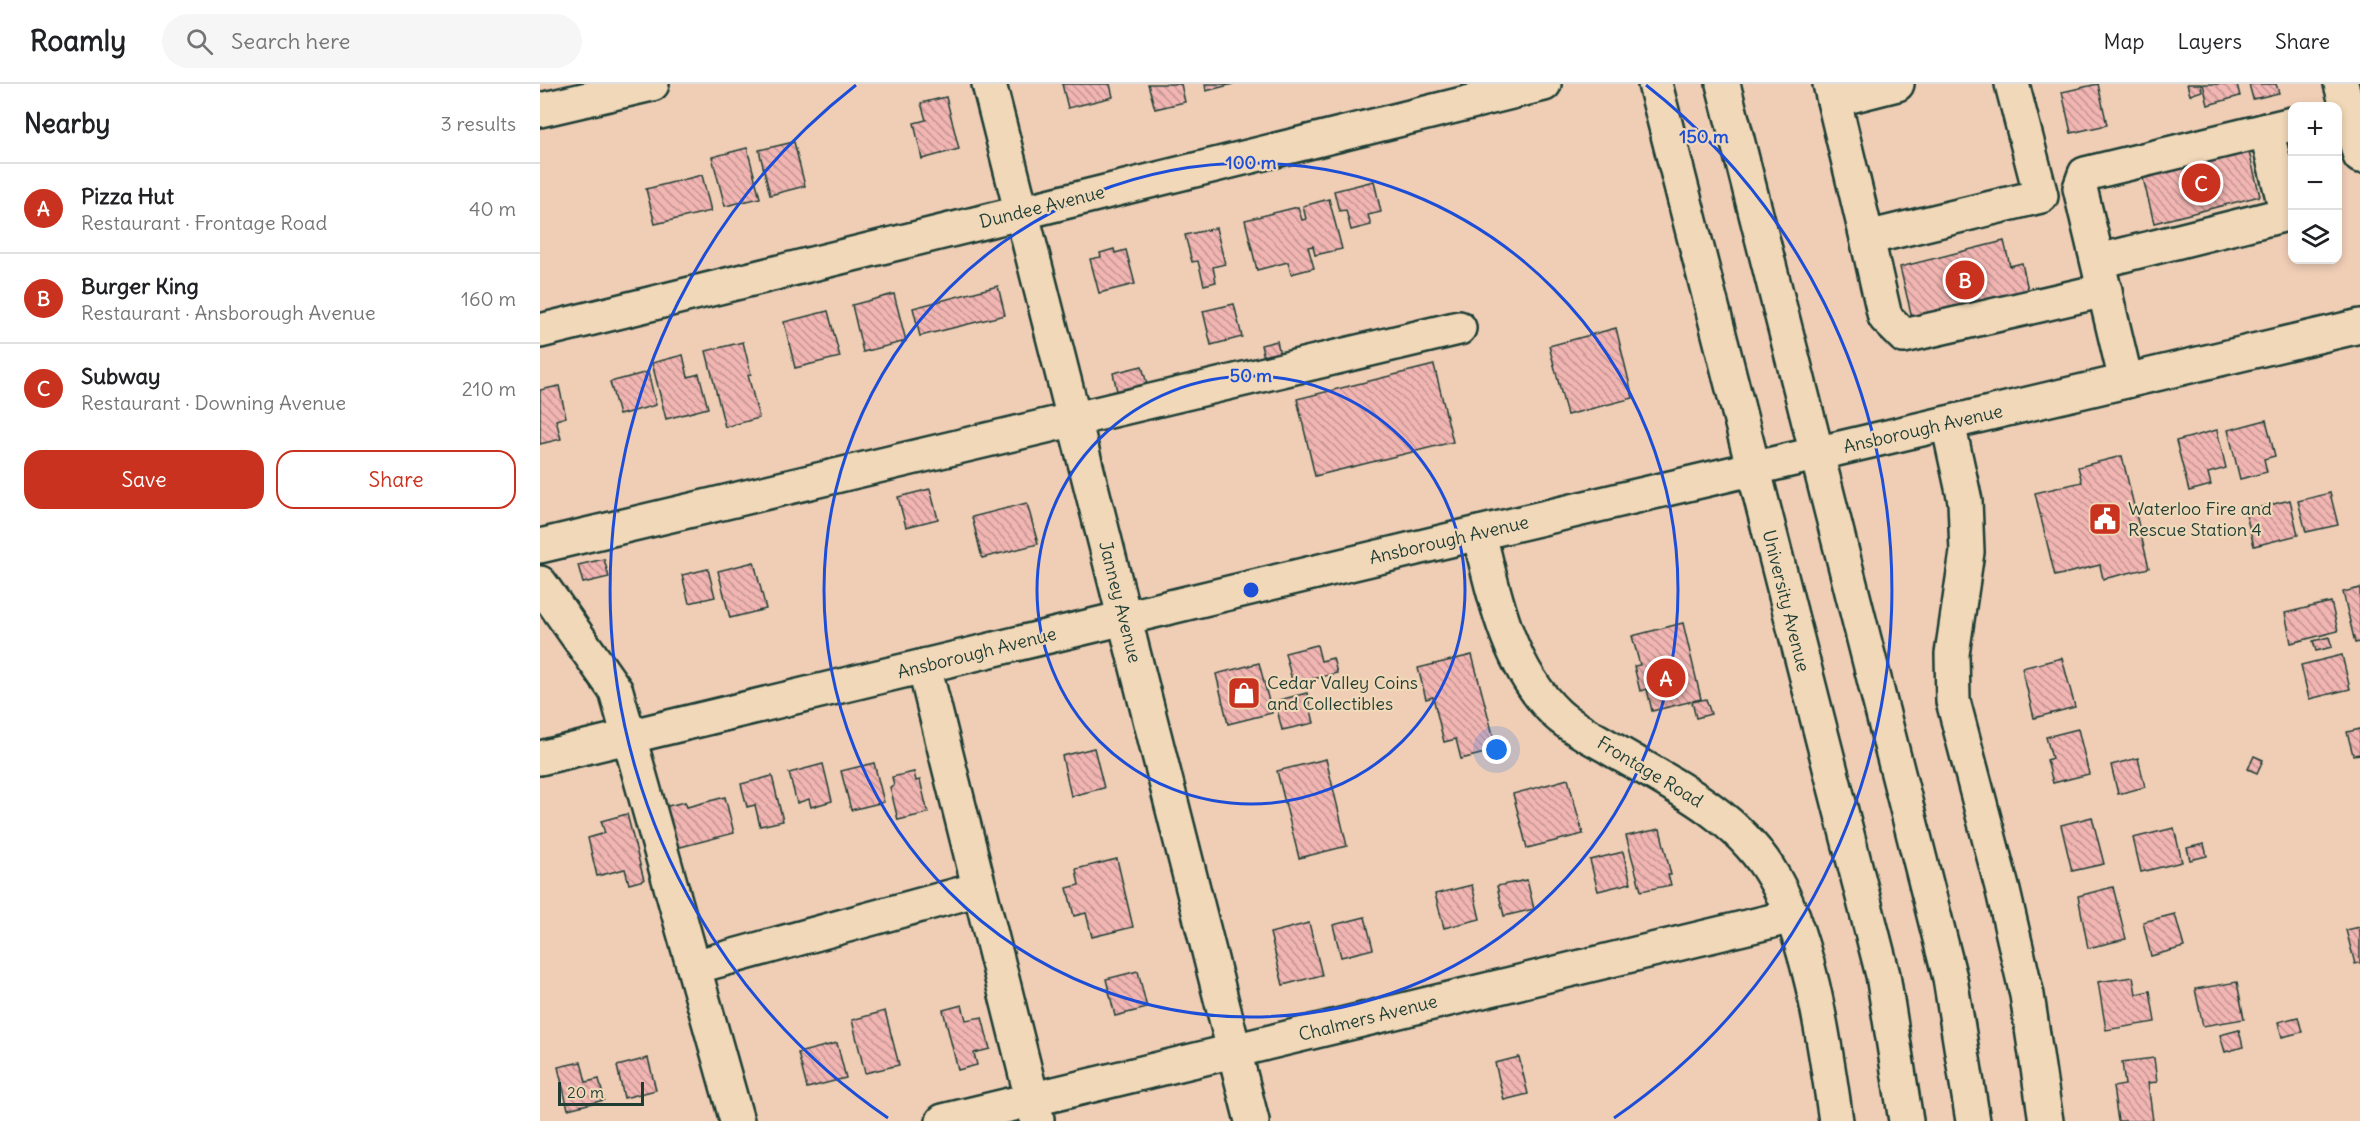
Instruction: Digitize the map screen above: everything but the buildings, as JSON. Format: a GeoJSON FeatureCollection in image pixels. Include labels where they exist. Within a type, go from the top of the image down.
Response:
{"type":"FeatureCollection","features":[{"type":"Feature","properties":{"kind":"street"},"geometry":{"type":"LineString","coordinates":[[540,110],[652,84]]}},
{"type":"Feature","properties":{"kind":"street","name":"Janney Avenue"},"geometry":{"type":"LineString","coordinates":[[989,84],[1252,1121]]}},
{"type":"Feature","properties":{"kind":"street","name":"Dundee Avenue"},"geometry":{"type":"LineString","coordinates":[[540,331],[1544,84]]}},
{"type":"Feature","properties":{"kind":"street","name":"University Avenue"},"geometry":{"type":"LineString","coordinates":[[1655,84],[1883,975],[1906,1121]]}},
{"type":"Feature","properties":{"kind":"street"},"geometry":{"type":"LineString","coordinates":[[1723,84],[1819,454],[1950,978],[1973,1121]]}},
{"type":"Feature","properties":{"kind":"street"},"geometry":{"type":"LineString","coordinates":[[1897,84],[1832,92],[1886,317],[1904,336],[2102,276],[2287,214],[2279,127],[2085,174],[2080,188],[2102,276],[2126,381]]}},
{"type":"Feature","properties":{"kind":"street"},"geometry":{"type":"LineString","coordinates":[[2012,84],[2041,196]]}},
{"type":"Feature","properties":{"kind":"street"},"geometry":{"type":"LineString","coordinates":[[2342,102],[2360,156]]}},
{"type":"Feature","properties":{"kind":"street"},"geometry":{"type":"LineString","coordinates":[[1867,238],[2080,188]]}},
{"type":"Feature","properties":{"kind":"street","name":"Ansborough Avenue"},"geometry":{"type":"LineString","coordinates":[[540,758],[1124,617],[2360,326]]}},
{"type":"Feature","properties":{"kind":"street"},"geometry":{"type":"LineString","coordinates":[[540,546],[1459,327]]}},
{"type":"Feature","properties":{"kind":"street"},"geometry":{"type":"LineString","coordinates":[[1948,423],[1965,501],[1967,552],[1952,654],[1953,701],[2003,891],[2027,995],[2046,1121]]}},
{"type":"Feature","properties":{"kind":"street","name":"Frontage Road"},"geometry":{"type":"LineString","coordinates":[[1479,533],[1495,599],[1518,659],[1534,686],[1558,714],[1595,739],[1682,789],[1716,813],[1737,831],[1768,868],[1793,916],[1812,987],[1828,1066],[1836,1121]]}},
{"type":"Feature","properties":{"kind":"street"},"geometry":{"type":"LineString","coordinates":[[540,583],[616,691],[737,1121]]}},
{"type":"Feature","properties":{"kind":"street"},"geometry":{"type":"LineString","coordinates":[[924,666],[1034,1110]]}},
{"type":"Feature","properties":{"kind":"street"},"geometry":{"type":"LineString","coordinates":[[694,967],[979,889]]}},
{"type":"Feature","properties":{"kind":"street","name":"Chalmers Avenue"},"geometry":{"type":"LineString","coordinates":[[943,1121],[1034,1110],[1234,1051],[1793,916]]}},
{"type":"Feature","properties":{"kind":"place","name":"Subway"},"geometry":{"type":"Point","coordinates":[2201,183]}},
{"type":"Feature","properties":{"kind":"place","name":"Burger King"},"geometry":{"type":"Point","coordinates":[1965,280]}},
{"type":"Feature","properties":{"kind":"place","name":"Waterloo Fire and Rescue Station 4"},"geometry":{"type":"Point","coordinates":[2105,519]}},
{"type":"Feature","properties":{"kind":"place","name":"Pizza Hut"},"geometry":{"type":"Point","coordinates":[1666,678]}},
{"type":"Feature","properties":{"kind":"place","name":"Cedar Valley Coins and Collectibles"},"geometry":{"type":"Point","coordinates":[1244,693]}}]}
